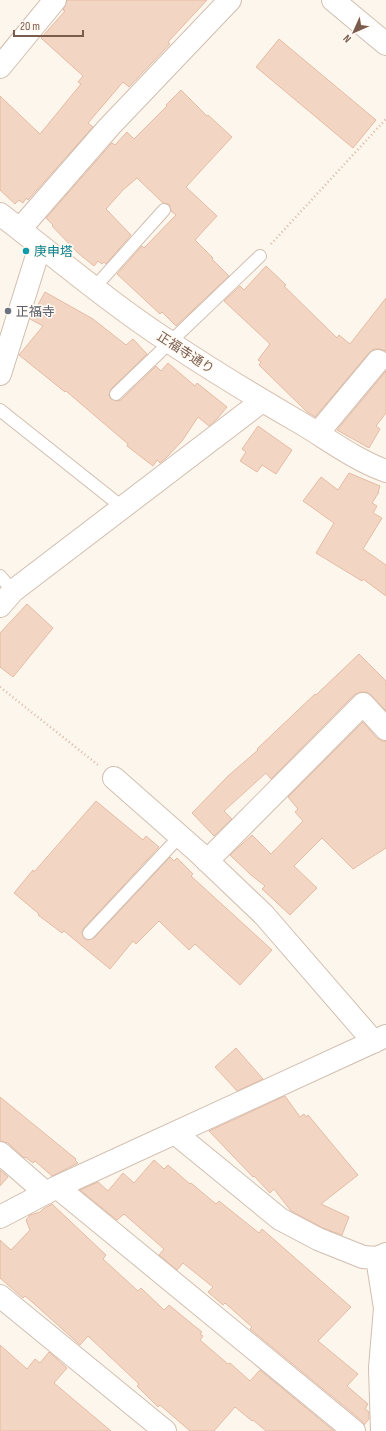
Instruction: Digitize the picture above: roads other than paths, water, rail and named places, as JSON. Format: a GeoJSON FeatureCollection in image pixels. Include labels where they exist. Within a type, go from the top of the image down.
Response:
{"type":"FeatureCollection","features":[{"type":"Feature","properties":{"kind":"street"},"geometry":{"type":"LineString","coordinates":[[0,67],[55,0]]}},
{"type":"Feature","properties":{"kind":"street"},"geometry":{"type":"LineString","coordinates":[[20,229],[109,127],[230,0]]}},
{"type":"Feature","properties":{"kind":"street"},"geometry":{"type":"LineString","coordinates":[[333,0],[386,44]]}},
{"type":"Feature","properties":{"kind":"street","name":"正福寺通り"},"geometry":{"type":"LineString","coordinates":[[0,214],[94,288],[170,343],[262,401],[318,433],[369,465],[386,471]]}},
{"type":"Feature","properties":{"kind":"street"},"geometry":{"type":"LineString","coordinates":[[0,374],[40,246]]}},
{"type":"Feature","properties":{"kind":"street"},"geometry":{"type":"LineString","coordinates":[[318,433],[378,361]]}},
{"type":"Feature","properties":{"kind":"street"},"geometry":{"type":"LineString","coordinates":[[4,591],[122,507],[262,401]]}},
{"type":"Feature","properties":{"kind":"street"},"geometry":{"type":"LineString","coordinates":[[207,861],[363,704],[386,729]]}},
{"type":"Feature","properties":{"kind":"street"},"geometry":{"type":"LineString","coordinates":[[0,1217],[52,1190],[380,1039],[264,915],[180,836],[114,778]]}},
{"type":"Feature","properties":{"kind":"street"},"geometry":{"type":"LineString","coordinates":[[175,1133],[280,1219],[318,1239],[363,1257],[382,1256],[385,1308],[380,1368],[382,1431]]}},
{"type":"Feature","properties":{"kind":"street"},"geometry":{"type":"LineString","coordinates":[[0,1153],[52,1190],[354,1431]]}},
{"type":"Feature","properties":{"kind":"street"},"geometry":{"type":"LineString","coordinates":[[0,1296],[165,1431]]}},
{"type":"Feature","properties":{"kind":"lane"},"geometry":{"type":"LineString","coordinates":[[94,288],[164,210]]}},
{"type":"Feature","properties":{"kind":"lane"},"geometry":{"type":"LineString","coordinates":[[116,394],[260,256]]}},
{"type":"Feature","properties":{"kind":"lane"},"geometry":{"type":"LineString","coordinates":[[0,410],[122,507]]}},
{"type":"Feature","properties":{"kind":"lane"},"geometry":{"type":"LineString","coordinates":[[89,932],[180,836]]}},
{"type":"Feature","properties":{"kind":"place","name":"庚申塔"},"geometry":{"type":"Point","coordinates":[26,251]}},
{"type":"Feature","properties":{"kind":"place","name":"正福寺"},"geometry":{"type":"Point","coordinates":[8,311]}}]}
